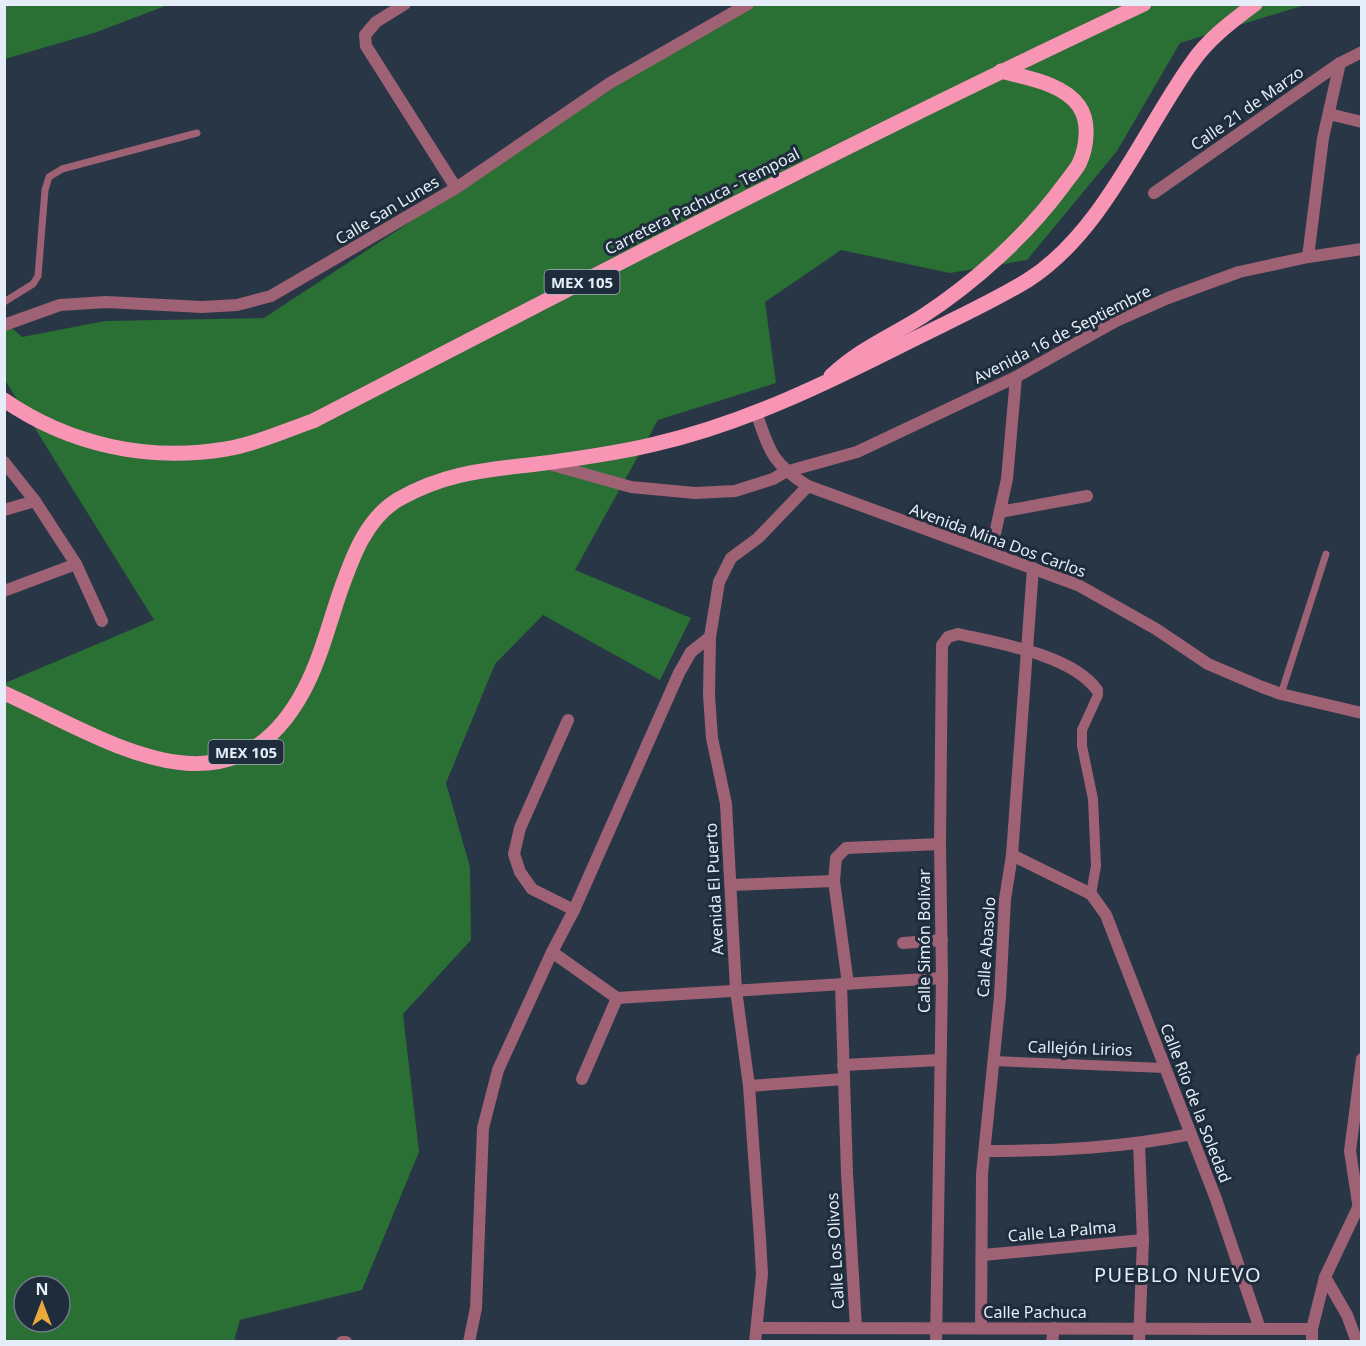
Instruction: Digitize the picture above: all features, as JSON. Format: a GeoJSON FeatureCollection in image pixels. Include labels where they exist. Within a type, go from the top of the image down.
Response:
{"type":"FeatureCollection","features":[{"type":"Feature","properties":{"kind":"main road","name":"Carretera Pachuca - Tempoal"},"geometry":{"type":"LineString","coordinates":[[4,400],[60,431],[99,445],[137,452],[179,453],[226,449],[265,439],[312,421],[1001,71],[1144,4]]}},
{"type":"Feature","properties":{"kind":"main road","name":"MEX 105"},"geometry":{"type":"LineString","coordinates":[[4,693],[138,755],[179,765],[211,762],[243,754],[269,737],[305,688],[351,561],[368,529],[392,503],[427,484],[460,473],[546,463],[657,444],[756,412],[820,386],[1031,278],[1062,252],[1092,218],[1191,62],[1219,31],[1255,4]]}},
{"type":"Feature","properties":{"kind":"main road"},"geometry":{"type":"LineString","coordinates":[[820,386],[852,356],[923,315],[979,272],[1037,220],[1079,164],[1086,139],[1086,122],[1079,106],[1068,95],[1040,81],[1001,71]]}},
{"type":"Feature","properties":{"kind":"street"},"geometry":{"type":"LineString","coordinates":[[405,4],[376,22],[365,35],[366,46],[456,188]]}},
{"type":"Feature","properties":{"kind":"street","name":"Calle San Lunes"},"geometry":{"type":"LineString","coordinates":[[4,325],[60,305],[106,302],[202,307],[237,305],[271,296],[456,188],[610,83],[748,4]]}},
{"type":"Feature","properties":{"kind":"street","name":"Calle 21 de Marzo"},"geometry":{"type":"LineString","coordinates":[[1154,193],[1340,63],[1362,52]]}},
{"type":"Feature","properties":{"kind":"street"},"geometry":{"type":"LineString","coordinates":[[1308,257],[1329,114],[1340,63]]}},
{"type":"Feature","properties":{"kind":"street"},"geometry":{"type":"LineString","coordinates":[[1329,114],[1362,122]]}},
{"type":"Feature","properties":{"kind":"street","name":"Avenida 16 de Septiembre"},"geometry":{"type":"LineString","coordinates":[[785,472],[857,452],[1016,377],[1116,321],[1168,298],[1239,272],[1308,257],[1362,249]]}},
{"type":"Feature","properties":{"kind":"street"},"geometry":{"type":"LineString","coordinates":[[991,552],[1007,479],[1016,377]]}},
{"type":"Feature","properties":{"kind":"street","name":"Avenida Mina Dos Carlos"},"geometry":{"type":"LineString","coordinates":[[756,412],[769,451],[785,472],[807,486],[1078,585],[1156,629],[1208,664],[1281,694],[1362,712]]}},
{"type":"Feature","properties":{"kind":"street"},"geometry":{"type":"LineString","coordinates":[[4,462],[35,501],[76,564],[102,621]]}},
{"type":"Feature","properties":{"kind":"street"},"geometry":{"type":"LineString","coordinates":[[546,463],[631,487],[695,493],[735,491],[785,472]]}},
{"type":"Feature","properties":{"kind":"street","name":"Avenida El Puerto"},"geometry":{"type":"LineString","coordinates":[[755,1341],[762,1274],[749,1086],[736,990],[726,804],[712,738],[709,695],[710,637],[719,582],[730,558],[758,538],[807,486]]}},
{"type":"Feature","properties":{"kind":"street"},"geometry":{"type":"LineString","coordinates":[[1000,512],[1087,496]]}},
{"type":"Feature","properties":{"kind":"street"},"geometry":{"type":"LineString","coordinates":[[4,510],[35,501]]}},
{"type":"Feature","properties":{"kind":"street"},"geometry":{"type":"LineString","coordinates":[[4,591],[76,564]]}},
{"type":"Feature","properties":{"kind":"street","name":"Calle Abasolo"},"geometry":{"type":"LineString","coordinates":[[981,1328],[982,1174],[1005,899],[1012,855],[1034,568]]}},
{"type":"Feature","properties":{"kind":"street","name":"Calle Simón Bolívar"},"geometry":{"type":"LineString","coordinates":[[936,1341],[942,978],[939,844],[942,645],[948,637],[958,634],[1027,649]]}},
{"type":"Feature","properties":{"kind":"street"},"geometry":{"type":"LineString","coordinates":[[469,1341],[476,1308],[483,1128],[498,1070],[552,952],[574,910],[679,673],[691,651],[710,637]]}},
{"type":"Feature","properties":{"kind":"street"},"geometry":{"type":"LineString","coordinates":[[1012,855],[1091,894],[1096,866],[1093,799],[1082,746],[1082,730],[1098,696],[1097,690],[1089,679],[1027,649]]}},
{"type":"Feature","properties":{"kind":"street"},"geometry":{"type":"LineString","coordinates":[[568,720],[520,828],[514,854],[520,872],[531,889],[574,910]]}},
{"type":"Feature","properties":{"kind":"street"},"geometry":{"type":"LineString","coordinates":[[749,1086],[844,1079],[845,984],[834,881],[836,858],[846,848],[939,844]]}},
{"type":"Feature","properties":{"kind":"street"},"geometry":{"type":"LineString","coordinates":[[731,885],[834,881]]}},
{"type":"Feature","properties":{"kind":"street","name":"Calle Río de la Soledad"},"geometry":{"type":"LineString","coordinates":[[1091,894],[1106,915],[1191,1134],[1260,1329]]}},
{"type":"Feature","properties":{"kind":"street"},"geometry":{"type":"LineString","coordinates":[[903,943],[942,940]]}},
{"type":"Feature","properties":{"kind":"street"},"geometry":{"type":"LineString","coordinates":[[552,952],[617,998],[942,978]]}},
{"type":"Feature","properties":{"kind":"street"},"geometry":{"type":"LineString","coordinates":[[582,1079],[617,998]]}},
{"type":"Feature","properties":{"kind":"street"},"geometry":{"type":"LineString","coordinates":[[1312,1335],[1325,1277],[1360,1201],[1350,1151],[1362,1059]]}},
{"type":"Feature","properties":{"kind":"street"},"geometry":{"type":"LineString","coordinates":[[843,1065],[940,1060]]}},
{"type":"Feature","properties":{"kind":"street","name":"Callejón Lirios"},"geometry":{"type":"LineString","coordinates":[[993,1061],[1164,1068]]}},
{"type":"Feature","properties":{"kind":"street","name":"Calle Los Olivos"},"geometry":{"type":"LineString","coordinates":[[844,1079],[856,1328]]}},
{"type":"Feature","properties":{"kind":"street"},"geometry":{"type":"LineString","coordinates":[[985,1151],[1067,1151],[1139,1144],[1191,1134]]}},
{"type":"Feature","properties":{"kind":"street"},"geometry":{"type":"LineString","coordinates":[[1139,1144],[1143,1240],[1139,1341]]}},
{"type":"Feature","properties":{"kind":"street","name":"Calle La Palma"},"geometry":{"type":"LineString","coordinates":[[983,1255],[1143,1240]]}},
{"type":"Feature","properties":{"kind":"street"},"geometry":{"type":"LineString","coordinates":[[1325,1277],[1347,1315],[1357,1341]]}},
{"type":"Feature","properties":{"kind":"street","name":"Calle Pachuca"},"geometry":{"type":"LineString","coordinates":[[758,1328],[1140,1328],[1245,1335],[1260,1329],[1312,1335]]}},
{"type":"Feature","properties":{"kind":"street"},"geometry":{"type":"LineString","coordinates":[[1052,1341],[1054,1328]]}},
{"type":"Feature","properties":{"kind":"lane"},"geometry":{"type":"LineString","coordinates":[[4,302],[33,284],[38,276],[45,190],[49,177],[62,169],[197,133]]}},
{"type":"Feature","properties":{"kind":"lane"},"geometry":{"type":"LineString","coordinates":[[1281,694],[1326,554]]}},
{"type":"Feature","properties":{"kind":"green space"},"geometry":{"type":"Polygon","coordinates":[[[5,4],[168,5],[94,33],[5,59],[5,4]]]}},
{"type":"Feature","properties":{"kind":"green space"},"geometry":{"type":"Polygon","coordinates":[[[740,5],[1305,5],[1180,43],[1117,151],[1027,260],[950,273],[841,250],[765,302],[776,383],[658,420],[575,570],[691,618],[660,680],[543,615],[495,664],[446,783],[470,867],[471,940],[403,1014],[419,1152],[362,1290],[240,1320],[234,1341],[5,1341],[5,683],[154,620],[5,380],[4,321],[22,337],[105,321],[264,318],[740,5]]]}},
{"type":"Feature","properties":{"kind":"district","name":"PUEBLO NUEVO"},"geometry":{"type":"Point","coordinates":[1178,1274]}}]}
